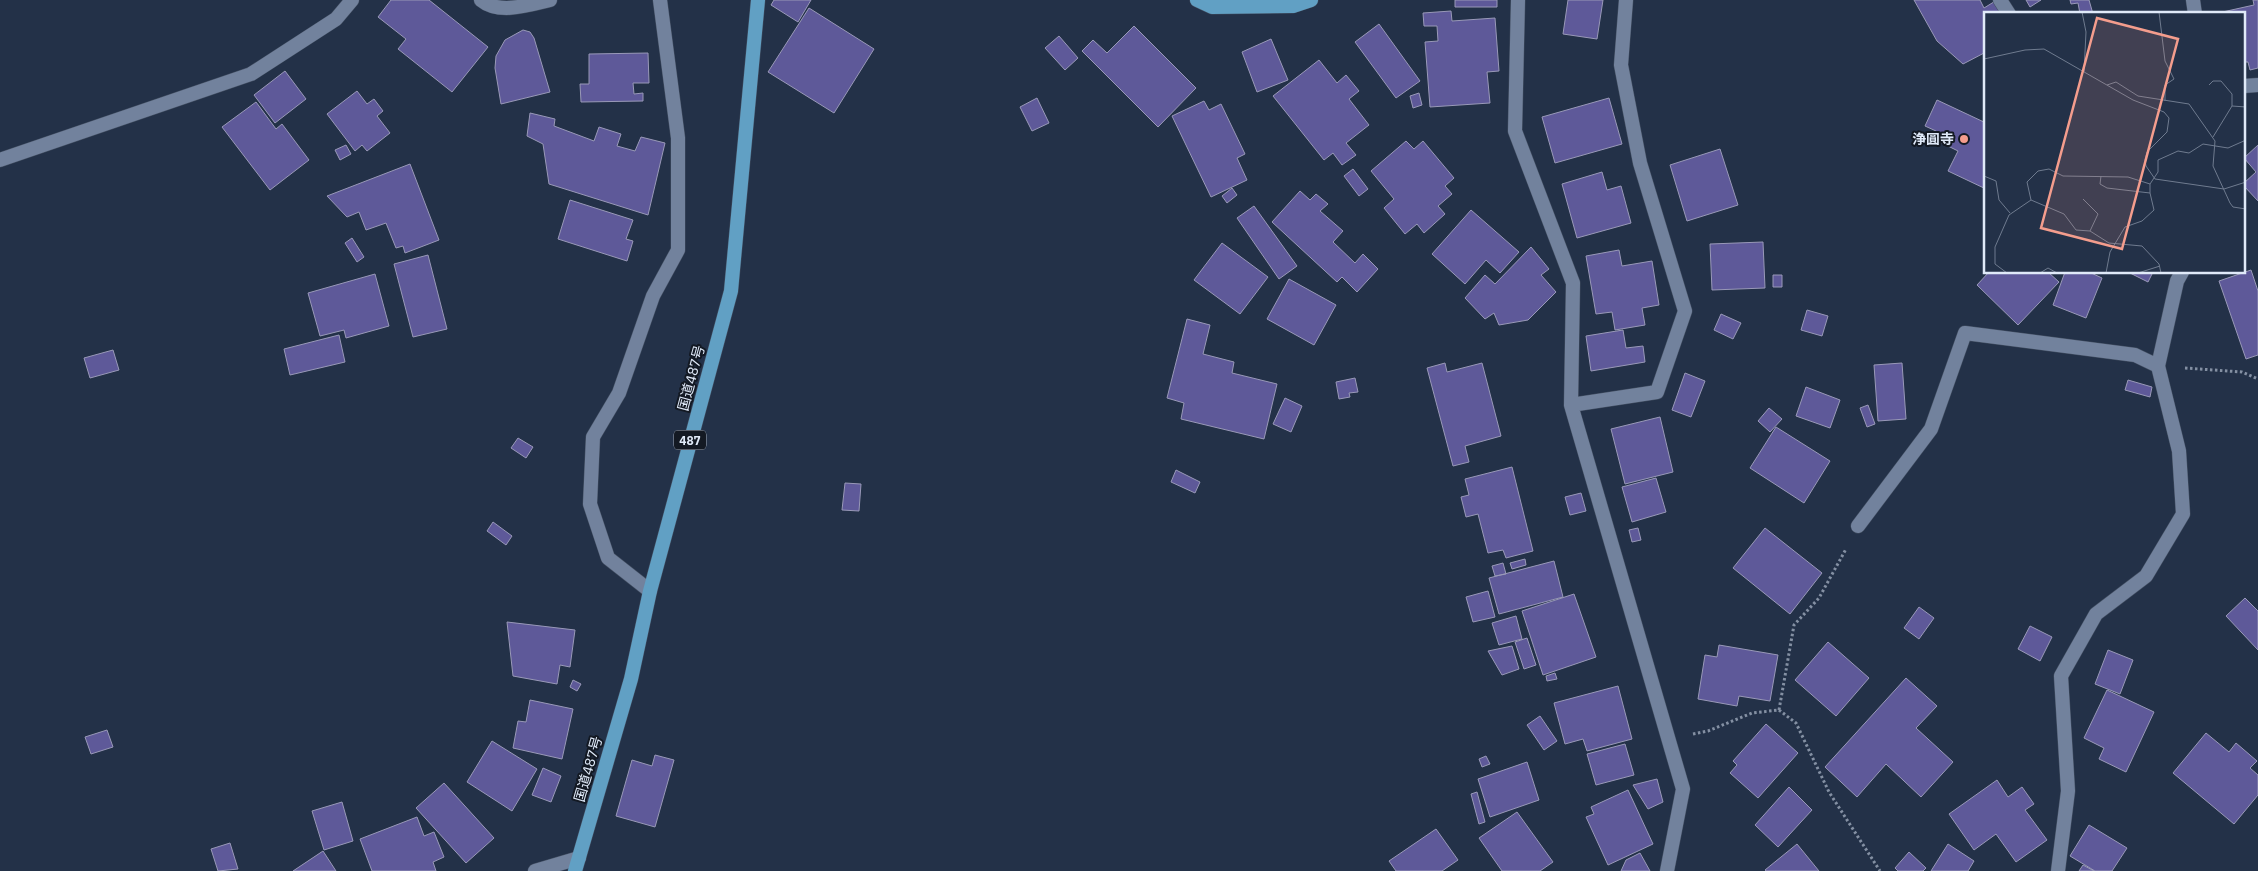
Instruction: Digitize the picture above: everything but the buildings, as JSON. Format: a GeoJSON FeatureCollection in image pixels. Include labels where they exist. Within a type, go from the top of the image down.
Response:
{"type":"FeatureCollection","features":[{"type":"Feature","properties":{"kind":"highway","name":"国道487号"},"geometry":{"type":"LineString","coordinates":[[577,864],[631,679],[650,591],[731,292],[758,0]]}},
{"type":"Feature","properties":{"kind":"highway"},"geometry":{"type":"LineString","coordinates":[[1197,0],[1212,7],[1293,6],[1311,0]]}},
{"type":"Feature","properties":{"kind":"street"},"geometry":{"type":"LineString","coordinates":[[0,160],[251,74],[336,19],[352,0]]}},
{"type":"Feature","properties":{"kind":"street"},"geometry":{"type":"LineString","coordinates":[[481,0],[489,7],[518,7],[550,0]]}},
{"type":"Feature","properties":{"kind":"street"},"geometry":{"type":"LineString","coordinates":[[650,591],[608,558],[590,504],[593,437],[619,393],[653,296],[678,250],[678,138],[660,0]]}},
{"type":"Feature","properties":{"kind":"street"},"geometry":{"type":"LineString","coordinates":[[1518,0],[1515,132],[1573,283],[1571,404],[1683,789],[1667,871]]}},
{"type":"Feature","properties":{"kind":"street"},"geometry":{"type":"LineString","coordinates":[[1571,404],[1658,392],[1685,311],[1640,163],[1621,65],[1626,0]]}},
{"type":"Feature","properties":{"kind":"street"},"geometry":{"type":"LineString","coordinates":[[2000,0],[2008,12]]}},
{"type":"Feature","properties":{"kind":"street"},"geometry":{"type":"LineString","coordinates":[[2058,871],[2068,791],[2061,676],[2096,614],[2146,576],[2183,514],[2179,451],[2158,366],[2177,281],[2181,274]]}},
{"type":"Feature","properties":{"kind":"street"},"geometry":{"type":"LineString","coordinates":[[1858,526],[1931,429],[1965,333],[2135,356],[2158,366]]}},
{"type":"Feature","properties":{"kind":"street"},"geometry":{"type":"LineString","coordinates":[[535,871],[577,864]]}},
{"type":"Feature","properties":{"kind":"path"},"geometry":{"type":"LineString","coordinates":[[2158,366],[2242,372],[2258,378]]}},
{"type":"Feature","properties":{"kind":"path"},"geometry":{"type":"LineString","coordinates":[[1779,710],[1794,624],[1819,598],[1858,526]]}},
{"type":"Feature","properties":{"kind":"path"},"geometry":{"type":"LineString","coordinates":[[1668,739],[1708,732],[1752,713],[1779,710],[1796,723],[1829,792],[1880,871]]}},
{"type":"Feature","properties":{"kind":"place","name":"浄圓寺"},"geometry":{"type":"Point","coordinates":[1964,139]}}]}
